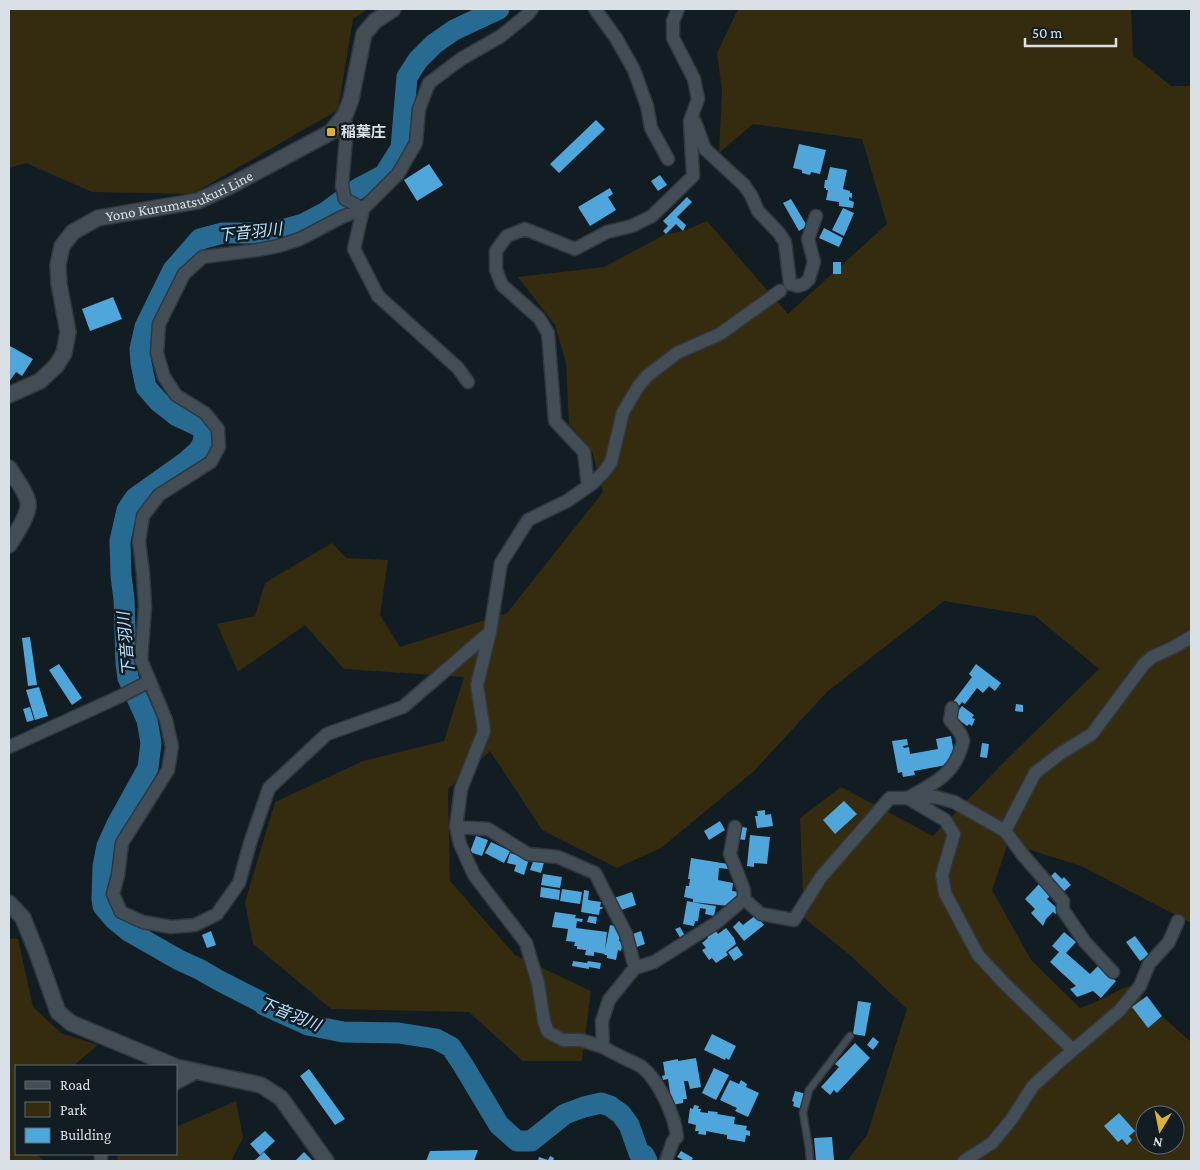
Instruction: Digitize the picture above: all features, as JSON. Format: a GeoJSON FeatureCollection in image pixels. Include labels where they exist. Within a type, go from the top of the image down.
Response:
{"type":"FeatureCollection","features":[{"type":"Feature","properties":{"kind":"main road","name":"Yono Kurumatsukuri Line"},"geometry":{"type":"LineString","coordinates":[[9,395],[40,381],[56,366],[64,353],[68,332],[59,284],[58,265],[62,246],[74,232],[98,218],[198,201],[232,186],[332,132],[345,115],[351,99],[364,34],[376,21],[393,9]]}},
{"type":"Feature","properties":{"kind":"main road"},"geometry":{"type":"LineString","coordinates":[[9,468],[22,487],[28,504],[24,520],[9,545]]}},
{"type":"Feature","properties":{"kind":"main road"},"geometry":{"type":"LineString","coordinates":[[9,903],[23,918],[58,1012],[71,1024],[170,1065]]}},
{"type":"Feature","properties":{"kind":"main road"},"geometry":{"type":"LineString","coordinates":[[178,1068],[261,1085],[281,1098],[326,1161]]}},
{"type":"Feature","properties":{"kind":"street"},"geometry":{"type":"LineString","coordinates":[[490,632],[403,707],[328,734],[269,788],[250,843],[239,883],[217,914],[195,925],[171,927],[143,922],[121,912],[113,894],[118,875],[122,843],[168,770],[172,747],[166,720],[141,660],[145,606],[144,574],[138,541],[143,516],[159,495],[211,462],[218,447],[218,429],[205,413],[176,395],[164,377],[156,352],[159,324],[184,274],[203,257],[278,246],[300,239],[362,209],[398,174],[416,144],[419,109],[428,83],[446,68],[501,36],[532,9]]}},
{"type":"Feature","properties":{"kind":"street"},"geometry":{"type":"LineString","coordinates":[[595,9],[616,38],[634,70],[647,106],[651,128],[668,159]]}},
{"type":"Feature","properties":{"kind":"street"},"geometry":{"type":"LineString","coordinates":[[588,486],[584,452],[555,421],[548,333],[539,318],[502,285],[496,270],[496,251],[507,236],[525,230],[576,249],[607,232],[632,226],[652,216],[693,176],[690,121],[698,99],[694,78],[673,38],[673,21],[678,9]]}},
{"type":"Feature","properties":{"kind":"street"},"geometry":{"type":"LineString","coordinates":[[345,115],[346,138],[342,186],[345,199],[362,209]]}},
{"type":"Feature","properties":{"kind":"street"},"geometry":{"type":"LineString","coordinates":[[693,115],[705,149],[744,184],[758,211],[785,242],[790,284],[798,286],[804,284],[809,279],[814,262],[808,239],[816,216]]}},
{"type":"Feature","properties":{"kind":"street"},"geometry":{"type":"LineString","coordinates":[[362,209],[354,249],[378,296],[458,368],[468,382]]}},
{"type":"Feature","properties":{"kind":"street"},"geometry":{"type":"LineString","coordinates":[[666,1161],[673,1140],[677,1137],[676,1127],[668,1106],[652,1077],[641,1067],[603,1047],[580,1040],[562,1040],[548,1032],[544,1021],[538,983],[526,943],[474,875],[460,844],[456,827],[461,789],[484,731],[477,685],[490,632],[502,563],[528,520],[567,501],[604,472],[611,462],[623,412],[647,376],[677,353],[720,334],[780,291]]}},
{"type":"Feature","properties":{"kind":"street"},"geometry":{"type":"LineString","coordinates":[[1005,831],[1035,773],[1061,753],[1092,734],[1144,664],[1152,657],[1191,637]]}},
{"type":"Feature","properties":{"kind":"street"},"geometry":{"type":"LineString","coordinates":[[9,747],[150,681]]}},
{"type":"Feature","properties":{"kind":"street"},"geometry":{"type":"LineString","coordinates":[[908,798],[948,773],[958,758],[963,742],[950,720],[952,708]]}},
{"type":"Feature","properties":{"kind":"street"},"geometry":{"type":"LineString","coordinates":[[734,827],[730,854],[744,890],[744,899],[761,914],[794,920],[821,877],[890,798],[936,797],[954,802],[1005,831],[1063,901],[1063,910],[1085,942],[1113,972]]}},
{"type":"Feature","properties":{"kind":"street"},"geometry":{"type":"LineString","coordinates":[[908,798],[945,820],[954,834],[942,874],[945,893],[978,955],[1073,1050]]}},
{"type":"Feature","properties":{"kind":"street"},"geometry":{"type":"LineString","coordinates":[[456,827],[488,829],[528,854],[558,857],[594,873],[626,934],[635,968]]}},
{"type":"Feature","properties":{"kind":"street"},"geometry":{"type":"LineString","coordinates":[[603,1047],[602,1021],[609,1000],[635,968],[654,962],[716,922],[744,899]]}},
{"type":"Feature","properties":{"kind":"street"},"geometry":{"type":"LineString","coordinates":[[964,1161],[992,1143],[1011,1120],[1034,1086],[1058,1062],[1119,1011],[1140,986],[1149,964],[1169,942],[1178,921]]}},
{"type":"Feature","properties":{"kind":"street"},"geometry":{"type":"LineString","coordinates":[[178,1082],[197,1072]]}},
{"type":"Feature","properties":{"kind":"lane"},"geometry":{"type":"LineString","coordinates":[[810,1161],[803,1113],[809,1090],[850,1036]]}},
{"type":"Feature","properties":{"kind":"green space"},"geometry":{"type":"Polygon","coordinates":[[[9,9],[368,9],[353,19],[338,110],[192,194],[92,192],[26,163],[9,168],[9,9]]]}},
{"type":"Feature","properties":{"kind":"green space"},"geometry":{"type":"Polygon","coordinates":[[[738,9],[1131,9],[1133,55],[1171,86],[1191,86],[1191,923],[1081,866],[1008,843],[992,890],[1031,960],[1080,1008],[1128,986],[1191,1042],[1191,1161],[847,1161],[867,1135],[907,1009],[851,956],[804,918],[800,818],[841,787],[933,836],[1003,763],[1099,669],[1035,616],[944,601],[828,691],[754,771],[661,848],[617,868],[542,830],[490,751],[448,789],[450,881],[515,955],[591,991],[582,1061],[523,1061],[469,1012],[331,1009],[253,944],[245,902],[275,802],[363,761],[444,741],[464,677],[344,669],[305,625],[238,672],[217,624],[255,616],[265,583],[332,543],[346,558],[388,560],[380,615],[400,647],[507,613],[603,492],[592,451],[569,424],[566,363],[555,325],[518,277],[604,267],[666,234],[683,231],[707,221],[788,314],[887,224],[862,139],[753,124],[719,153],[722,91],[717,53],[738,9]]]}},
{"type":"Feature","properties":{"kind":"green space"},"geometry":{"type":"Polygon","coordinates":[[[9,938],[18,939],[33,1007],[61,1033],[98,1045],[74,1065],[15,1065],[15,1155],[37,1155],[45,1161],[9,1161],[9,938]]]}},
{"type":"Feature","properties":{"kind":"green space"},"geometry":{"type":"Polygon","coordinates":[[[236,1101],[243,1138],[231,1161],[117,1161],[118,1155],[178,1155],[178,1126],[236,1101]]]}},
{"type":"Feature","properties":{"kind":"building"},"geometry":{"type":"Polygon","coordinates":[[[596,120],[605,129],[559,173],[550,164],[596,120]]]}},
{"type":"Feature","properties":{"kind":"building"},"geometry":{"type":"Polygon","coordinates":[[[799,144],[826,150],[820,174],[811,172],[810,175],[802,173],[802,170],[793,168],[799,144]]]}},
{"type":"Feature","properties":{"kind":"building"},"geometry":{"type":"Polygon","coordinates":[[[429,164],[443,185],[417,201],[404,180],[429,164]]]}},
{"type":"Feature","properties":{"kind":"building"},"geometry":{"type":"Polygon","coordinates":[[[830,167],[847,170],[843,189],[852,193],[852,198],[849,197],[849,200],[854,202],[853,208],[839,206],[839,202],[826,200],[828,190],[824,188],[830,167]]]}},
{"type":"Feature","properties":{"kind":"building"},"geometry":{"type":"Polygon","coordinates":[[[660,175],[667,185],[658,191],[651,181],[660,175]]]}},
{"type":"Feature","properties":{"kind":"building"},"geometry":{"type":"Polygon","coordinates":[[[610,188],[613,194],[608,197],[616,210],[590,226],[578,207],[610,188]]]}},
{"type":"Feature","properties":{"kind":"building"},"geometry":{"type":"Polygon","coordinates":[[[687,197],[692,202],[677,217],[686,225],[683,231],[676,224],[666,234],[663,231],[668,226],[663,221],[687,197]]]}},
{"type":"Feature","properties":{"kind":"building"},"geometry":{"type":"Polygon","coordinates":[[[791,199],[807,226],[799,231],[783,203],[791,199]]]}},
{"type":"Feature","properties":{"kind":"building"},"geometry":{"type":"Polygon","coordinates":[[[843,208],[854,213],[844,236],[832,230],[843,208]]]}},
{"type":"Feature","properties":{"kind":"building"},"geometry":{"type":"Polygon","coordinates":[[[824,228],[843,238],[839,247],[819,238],[824,228]]]}},
{"type":"Feature","properties":{"kind":"building"},"geometry":{"type":"Polygon","coordinates":[[[833,262],[841,262],[841,274],[833,274],[833,262]]]}},
{"type":"Feature","properties":{"kind":"building"},"geometry":{"type":"Polygon","coordinates":[[[113,297],[122,319],[90,331],[82,309],[113,297]]]}},
{"type":"Feature","properties":{"kind":"building"},"geometry":{"type":"Polygon","coordinates":[[[10,346],[33,359],[22,376],[16,372],[9,382],[9,348],[10,346]]]}},
{"type":"Feature","properties":{"kind":"building"},"geometry":{"type":"Polygon","coordinates":[[[30,637],[37,685],[28,686],[22,638],[30,637]]]}},
{"type":"Feature","properties":{"kind":"building"},"geometry":{"type":"Polygon","coordinates":[[[59,664],[82,698],[72,705],[49,670],[59,664]]]}},
{"type":"Feature","properties":{"kind":"building"},"geometry":{"type":"Polygon","coordinates":[[[976,664],[1001,683],[995,691],[989,686],[983,693],[977,688],[965,704],[962,702],[959,706],[953,702],[972,677],[969,674],[976,664]]]}},
{"type":"Feature","properties":{"kind":"building"},"geometry":{"type":"Polygon","coordinates":[[[39,687],[48,716],[35,720],[26,690],[39,687]]]}},
{"type":"Feature","properties":{"kind":"building"},"geometry":{"type":"Polygon","coordinates":[[[1016,704],[1023,705],[1023,712],[1015,711],[1016,704]]]}},
{"type":"Feature","properties":{"kind":"building"},"geometry":{"type":"Polygon","coordinates":[[[962,706],[974,715],[972,718],[975,719],[972,726],[969,724],[967,726],[954,716],[962,706]]]}},
{"type":"Feature","properties":{"kind":"building"},"geometry":{"type":"Polygon","coordinates":[[[30,707],[34,720],[27,722],[23,709],[30,707]]]}},
{"type":"Feature","properties":{"kind":"building"},"geometry":{"type":"Polygon","coordinates":[[[951,736],[954,753],[950,755],[952,764],[914,771],[915,775],[903,777],[902,772],[898,773],[892,741],[907,739],[908,745],[903,746],[904,748],[909,747],[910,754],[938,749],[936,739],[951,736]]]}},
{"type":"Feature","properties":{"kind":"building"},"geometry":{"type":"Polygon","coordinates":[[[982,743],[989,744],[987,758],[980,757],[982,743]]]}},
{"type":"Feature","properties":{"kind":"building"},"geometry":{"type":"Polygon","coordinates":[[[844,801],[857,814],[835,834],[823,820],[844,801]]]}},
{"type":"Feature","properties":{"kind":"building"},"geometry":{"type":"Polygon","coordinates":[[[765,810],[765,815],[771,814],[773,826],[757,828],[755,816],[758,816],[757,811],[765,810]]]}},
{"type":"Feature","properties":{"kind":"building"},"geometry":{"type":"Polygon","coordinates":[[[720,821],[725,830],[709,840],[704,831],[720,821]]]}},
{"type":"Feature","properties":{"kind":"building"},"geometry":{"type":"Polygon","coordinates":[[[739,826],[747,828],[745,840],[737,839],[739,826]]]}},
{"type":"Feature","properties":{"kind":"building"},"geometry":{"type":"Polygon","coordinates":[[[750,835],[770,837],[767,864],[754,863],[754,867],[747,866],[750,835]]]}},
{"type":"Feature","properties":{"kind":"building"},"geometry":{"type":"Polygon","coordinates":[[[476,836],[488,840],[482,856],[470,852],[476,836]]]}},
{"type":"Feature","properties":{"kind":"building"},"geometry":{"type":"Polygon","coordinates":[[[491,842],[510,851],[504,863],[485,853],[491,842]]]}},
{"type":"Feature","properties":{"kind":"building"},"geometry":{"type":"Polygon","coordinates":[[[510,853],[529,859],[524,875],[514,871],[516,865],[507,863],[510,853]]]}},
{"type":"Feature","properties":{"kind":"building"},"geometry":{"type":"Polygon","coordinates":[[[535,856],[545,859],[541,873],[530,870],[535,856]]]}},
{"type":"Feature","properties":{"kind":"building"},"geometry":{"type":"Polygon","coordinates":[[[691,858],[728,864],[728,869],[719,868],[718,880],[733,883],[732,891],[739,892],[738,901],[728,906],[693,902],[693,899],[684,897],[686,886],[689,886],[691,858]]]}},
{"type":"Feature","properties":{"kind":"building"},"geometry":{"type":"Polygon","coordinates":[[[1055,872],[1062,879],[1064,877],[1071,885],[1062,893],[1049,878],[1055,872]]]}},
{"type":"Feature","properties":{"kind":"building"},"geometry":{"type":"Polygon","coordinates":[[[543,874],[562,877],[560,888],[541,885],[543,874]]]}},
{"type":"Feature","properties":{"kind":"building"},"geometry":{"type":"Polygon","coordinates":[[[1039,884],[1051,895],[1047,899],[1059,910],[1056,914],[1053,912],[1046,919],[1043,926],[1031,913],[1035,909],[1025,899],[1039,884]]]}},
{"type":"Feature","properties":{"kind":"building"},"geometry":{"type":"Polygon","coordinates":[[[541,887],[560,890],[559,900],[540,897],[541,887]]]}},
{"type":"Feature","properties":{"kind":"building"},"geometry":{"type":"Polygon","coordinates":[[[562,889],[582,892],[580,904],[560,901],[562,889]]]}},
{"type":"Feature","properties":{"kind":"building"},"geometry":{"type":"Polygon","coordinates":[[[584,890],[589,891],[588,900],[601,902],[600,907],[603,907],[600,909],[599,915],[581,912],[584,890]]]}},
{"type":"Feature","properties":{"kind":"building"},"geometry":{"type":"Polygon","coordinates":[[[632,892],[636,905],[618,911],[614,898],[632,892]]]}},
{"type":"Feature","properties":{"kind":"building"},"geometry":{"type":"Polygon","coordinates":[[[687,901],[716,906],[714,916],[705,914],[706,909],[700,908],[698,921],[695,921],[694,926],[683,924],[687,901]]]}},
{"type":"Feature","properties":{"kind":"building"},"geometry":{"type":"Polygon","coordinates":[[[555,912],[576,915],[575,918],[583,919],[582,922],[577,921],[576,928],[607,932],[605,950],[610,925],[622,927],[619,941],[623,942],[621,951],[618,950],[616,960],[607,958],[605,954],[594,952],[594,956],[585,955],[586,950],[577,949],[577,946],[574,946],[575,942],[566,941],[568,929],[552,927],[555,912]]]}},
{"type":"Feature","properties":{"kind":"building"},"geometry":{"type":"Polygon","coordinates":[[[756,915],[764,925],[744,941],[733,927],[739,921],[743,925],[756,915]]]}},
{"type":"Feature","properties":{"kind":"building"},"geometry":{"type":"Polygon","coordinates":[[[589,916],[597,917],[596,924],[587,922],[589,916]]]}},
{"type":"Feature","properties":{"kind":"building"},"geometry":{"type":"Polygon","coordinates":[[[680,927],[685,936],[681,939],[675,929],[680,927]]]}},
{"type":"Feature","properties":{"kind":"building"},"geometry":{"type":"Polygon","coordinates":[[[726,928],[736,944],[726,952],[728,955],[716,963],[712,958],[709,960],[702,950],[706,948],[702,943],[715,930],[718,934],[726,928]]]}},
{"type":"Feature","properties":{"kind":"building"},"geometry":{"type":"Polygon","coordinates":[[[211,931],[216,945],[207,948],[202,935],[211,931]]]}},
{"type":"Feature","properties":{"kind":"building"},"geometry":{"type":"Polygon","coordinates":[[[641,931],[645,944],[634,948],[630,935],[641,931]]]}},
{"type":"Feature","properties":{"kind":"building"},"geometry":{"type":"Polygon","coordinates":[[[1064,932],[1076,942],[1066,953],[1090,974],[1098,966],[1116,981],[1101,998],[1093,991],[1077,997],[1070,989],[1076,986],[1050,962],[1059,952],[1052,946],[1064,932]]]}},
{"type":"Feature","properties":{"kind":"building"},"geometry":{"type":"Polygon","coordinates":[[[1135,936],[1149,955],[1140,961],[1126,942],[1135,936]]]}},
{"type":"Feature","properties":{"kind":"building"},"geometry":{"type":"Polygon","coordinates":[[[737,946],[743,955],[734,961],[728,952],[737,946]]]}},
{"type":"Feature","properties":{"kind":"building"},"geometry":{"type":"Polygon","coordinates":[[[573,961],[601,963],[600,969],[572,966],[573,961]]]}},
{"type":"Feature","properties":{"kind":"building"},"geometry":{"type":"Polygon","coordinates":[[[1147,996],[1162,1016],[1148,1028],[1132,1007],[1147,996]]]}},
{"type":"Feature","properties":{"kind":"building"},"geometry":{"type":"Polygon","coordinates":[[[858,1001],[871,1003],[865,1036],[853,1034],[858,1001]]]}},
{"type":"Feature","properties":{"kind":"building"},"geometry":{"type":"Polygon","coordinates":[[[712,1034],[736,1046],[729,1060],[704,1050],[712,1034]]]}},
{"type":"Feature","properties":{"kind":"building"},"geometry":{"type":"Polygon","coordinates":[[[873,1037],[879,1042],[873,1050],[867,1045],[873,1037]]]}},
{"type":"Feature","properties":{"kind":"building"},"geometry":{"type":"Polygon","coordinates":[[[855,1043],[870,1058],[837,1093],[834,1090],[830,1095],[821,1087],[839,1067],[835,1064],[855,1043]]]}},
{"type":"Feature","properties":{"kind":"building"},"geometry":{"type":"Polygon","coordinates":[[[696,1058],[701,1087],[690,1089],[688,1081],[684,1081],[687,1099],[683,1099],[683,1103],[672,1105],[668,1079],[663,1080],[662,1076],[665,1075],[663,1062],[696,1058]]]}},
{"type":"Feature","properties":{"kind":"building"},"geometry":{"type":"Polygon","coordinates":[[[714,1068],[729,1075],[716,1100],[702,1093],[714,1068]]]}},
{"type":"Feature","properties":{"kind":"building"},"geometry":{"type":"Polygon","coordinates":[[[309,1069],[345,1119],[335,1125],[300,1076],[309,1069]]]}},
{"type":"Feature","properties":{"kind":"building"},"geometry":{"type":"Polygon","coordinates":[[[730,1080],[739,1084],[741,1080],[747,1084],[746,1087],[759,1093],[748,1117],[735,1111],[737,1108],[720,1100],[730,1080]]]}},
{"type":"Feature","properties":{"kind":"building"},"geometry":{"type":"Polygon","coordinates":[[[795,1091],[806,1094],[802,1109],[793,1106],[794,1102],[792,1101],[795,1091]]]}},
{"type":"Feature","properties":{"kind":"building"},"geometry":{"type":"Polygon","coordinates":[[[694,1105],[699,1106],[700,1112],[718,1112],[717,1114],[735,1117],[734,1124],[747,1126],[746,1130],[750,1131],[750,1136],[746,1135],[745,1142],[727,1139],[727,1135],[706,1131],[706,1135],[698,1134],[699,1131],[695,1131],[696,1125],[688,1123],[690,1108],[693,1109],[694,1105]]]}},
{"type":"Feature","properties":{"kind":"building"},"geometry":{"type":"Polygon","coordinates":[[[1119,1113],[1135,1131],[1129,1136],[1132,1140],[1127,1145],[1122,1139],[1118,1142],[1104,1126],[1119,1113]]]}},
{"type":"Feature","properties":{"kind":"building"},"geometry":{"type":"Polygon","coordinates":[[[265,1131],[275,1141],[260,1155],[250,1144],[265,1131]]]}},
{"type":"Feature","properties":{"kind":"building"},"geometry":{"type":"Polygon","coordinates":[[[832,1137],[834,1160],[816,1161],[814,1138],[832,1137]]]}},
{"type":"Feature","properties":{"kind":"building"},"geometry":{"type":"Polygon","coordinates":[[[478,1150],[474,1161],[426,1161],[430,1151],[478,1150]]]}},
{"type":"Feature","properties":{"kind":"building"},"geometry":{"type":"Polygon","coordinates":[[[681,1151],[693,1158],[691,1161],[685,1161],[677,1157],[681,1151]]]}},
{"type":"Feature","properties":{"kind":"building"},"geometry":{"type":"Polygon","coordinates":[[[264,1152],[272,1161],[254,1161],[264,1152]]]}},
{"type":"Feature","properties":{"kind":"building"},"geometry":{"type":"Polygon","coordinates":[[[304,1152],[313,1161],[296,1160],[304,1152]]]}},
{"type":"Feature","properties":{"kind":"building"},"geometry":{"type":"Polygon","coordinates":[[[550,1156],[554,1158],[553,1161],[538,1161],[539,1157],[548,1160],[550,1156]]]}},
{"type":"Feature","properties":{"kind":"waterway","name":"下音羽川"},"geometry":{"type":"LineString","coordinates":[[499,9],[454,30],[434,44],[418,60],[407,77],[401,148],[384,175],[359,188],[326,212],[303,224],[271,233],[223,233],[200,239],[173,270],[145,327],[140,349],[146,387],[158,401],[177,416],[205,429],[203,443],[198,451],[135,498],[127,510],[120,541],[128,678],[147,720],[151,743],[148,768],[107,846],[103,866],[102,899],[103,906],[114,919],[130,932],[264,1005],[308,1025],[343,1032],[399,1033],[436,1039],[451,1047],[499,1125],[517,1141],[531,1141],[565,1114],[601,1103],[610,1106],[621,1114],[629,1125],[639,1153],[644,1155],[647,1161]]}},
{"type":"Feature","properties":{"kind":"place","name":"稲葉庄"},"geometry":{"type":"Point","coordinates":[331,132]}}]}
